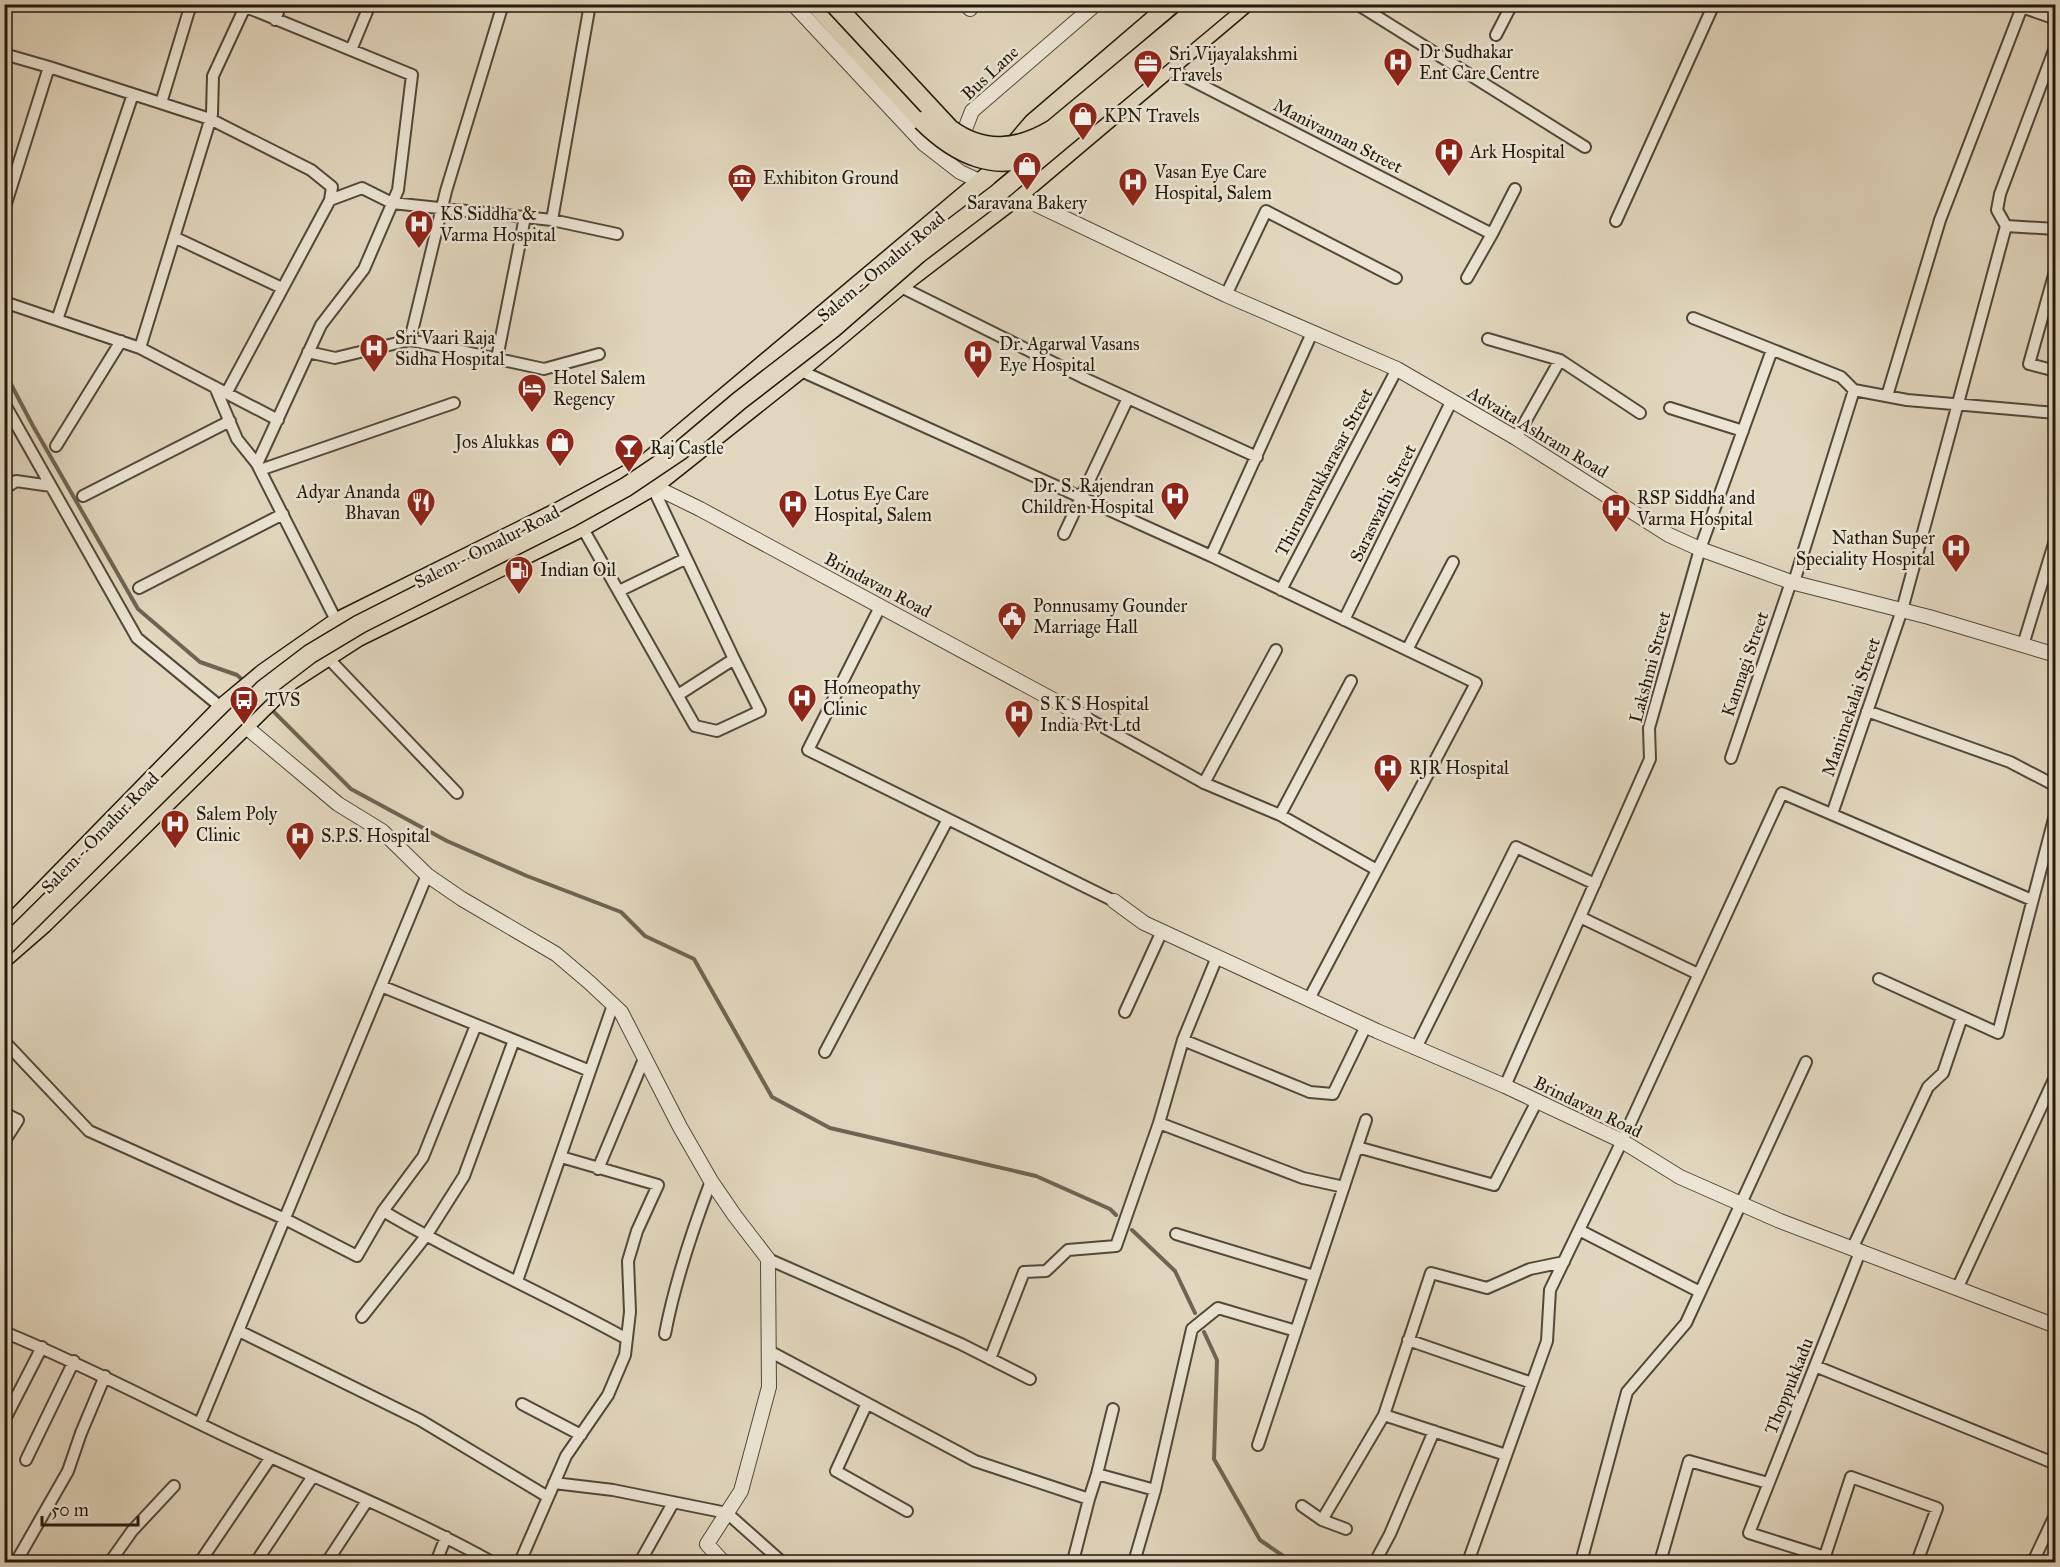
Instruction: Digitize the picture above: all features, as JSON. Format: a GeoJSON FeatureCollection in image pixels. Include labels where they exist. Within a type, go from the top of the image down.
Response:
{"type":"FeatureCollection","features":[{"type":"Feature","properties":{"kind":"main road"},"geometry":{"type":"LineString","coordinates":[[815,4],[922,121],[953,148],[982,160],[1005,161],[1037,153],[1061,140]]}},
{"type":"Feature","properties":{"kind":"main road"},"geometry":{"type":"LineString","coordinates":[[834,4],[950,129],[965,138],[997,147],[1024,143],[1053,129],[1203,4]]}},
{"type":"Feature","properties":{"kind":"main road"},"geometry":{"type":"LineString","coordinates":[[978,185],[1033,123],[1172,4]]}},
{"type":"Feature","properties":{"kind":"main road"},"geometry":{"type":"LineString","coordinates":[[978,185],[1189,4]]}},
{"type":"Feature","properties":{"kind":"main road"},"geometry":{"type":"LineString","coordinates":[[4,947],[264,689],[310,654],[360,624],[568,519],[626,487],[672,456],[832,329],[918,254],[997,194],[1224,4]]}},
{"type":"Feature","properties":{"kind":"main road"},"geometry":{"type":"LineString","coordinates":[[4,958],[43,924],[290,681],[358,637],[582,527],[652,486],[799,370],[898,286],[1017,195],[1244,4]]}},
{"type":"Feature","properties":{"kind":"main road","name":"Salem - Omalur Road"},"geometry":{"type":"LineString","coordinates":[[4,931],[222,708],[305,643],[337,622],[560,511],[643,466],[978,185]]}},
{"type":"Feature","properties":{"kind":"street"},"geometry":{"type":"LineString","coordinates":[[161,103],[191,4]]}},
{"type":"Feature","properties":{"kind":"street"},"geometry":{"type":"LineString","coordinates":[[275,20],[281,4]]}},
{"type":"Feature","properties":{"kind":"street"},"geometry":{"type":"LineString","coordinates":[[351,50],[370,4]]}},
{"type":"Feature","properties":{"kind":"street"},"geometry":{"type":"LineString","coordinates":[[410,340],[442,209],[503,4]]}},
{"type":"Feature","properties":{"kind":"street"},"geometry":{"type":"LineString","coordinates":[[552,220],[590,4]]}},
{"type":"Feature","properties":{"kind":"street"},"geometry":{"type":"LineString","coordinates":[[793,4],[924,144],[960,172]]}},
{"type":"Feature","properties":{"kind":"street","name":"Bus Lane"},"geometry":{"type":"LineString","coordinates":[[978,185],[960,172],[959,146],[972,111],[1096,4]]}},
{"type":"Feature","properties":{"kind":"street"},"geometry":{"type":"LineString","coordinates":[[1357,4],[1585,147]]}},
{"type":"Feature","properties":{"kind":"street"},"geometry":{"type":"LineString","coordinates":[[1496,35],[1512,4]]}},
{"type":"Feature","properties":{"kind":"street"},"geometry":{"type":"LineString","coordinates":[[1616,222],[1714,4]]}},
{"type":"Feature","properties":{"kind":"street"},"geometry":{"type":"LineString","coordinates":[[140,348],[210,119],[213,76],[242,6],[412,75],[398,190],[364,268],[321,325],[259,467]]}},
{"type":"Feature","properties":{"kind":"street"},"geometry":{"type":"LineString","coordinates":[[1887,396],[1940,220],[2018,6],[2055,19]]}},
{"type":"Feature","properties":{"kind":"street"},"geometry":{"type":"LineString","coordinates":[[2055,45],[2000,195],[1997,210],[2006,226],[2055,229]]}},
{"type":"Feature","properties":{"kind":"street"},"geometry":{"type":"LineString","coordinates":[[4,54],[210,119],[311,170],[332,187],[330,200],[227,392]]}},
{"type":"Feature","properties":{"kind":"street"},"geometry":{"type":"LineString","coordinates":[[5,208],[49,67]]}},
{"type":"Feature","properties":{"kind":"street","name":"Manivannan Street"},"geometry":{"type":"LineString","coordinates":[[1168,68],[1492,234]]}},
{"type":"Feature","properties":{"kind":"street"},"geometry":{"type":"LineString","coordinates":[[57,320],[133,94]]}},
{"type":"Feature","properties":{"kind":"street","name":"Advaita Ashram Road"},"geometry":{"type":"LineString","coordinates":[[978,185],[1017,195],[1226,295],[1397,369],[1516,438],[1669,535],[1700,549],[1793,582],[1902,610],[2055,655]]}},
{"type":"Feature","properties":{"kind":"street"},"geometry":{"type":"LineString","coordinates":[[330,200],[362,188],[392,203],[552,220],[617,234]]}},
{"type":"Feature","properties":{"kind":"street"},"geometry":{"type":"LineString","coordinates":[[1467,278],[1515,189]]}},
{"type":"Feature","properties":{"kind":"street"},"geometry":{"type":"LineString","coordinates":[[1226,295],[1266,211],[1396,278]]}},
{"type":"Feature","properties":{"kind":"street"},"geometry":{"type":"LineString","coordinates":[[497,358],[525,217]]}},
{"type":"Feature","properties":{"kind":"street","name":"Manimekalai Street"},"geometry":{"type":"LineString","coordinates":[[1832,814],[1902,610],[2006,226]]}},
{"type":"Feature","properties":{"kind":"street"},"geometry":{"type":"LineString","coordinates":[[174,237],[282,288]]}},
{"type":"Feature","properties":{"kind":"street"},"geometry":{"type":"LineString","coordinates":[[2055,268],[2029,364],[2055,371]]}},
{"type":"Feature","properties":{"kind":"street"},"geometry":{"type":"LineString","coordinates":[[898,286],[1128,398],[1257,457]]}},
{"type":"Feature","properties":{"kind":"street"},"geometry":{"type":"LineString","coordinates":[[4,302],[140,348],[278,420]]}},
{"type":"Feature","properties":{"kind":"street"},"geometry":{"type":"LineString","coordinates":[[1693,318],[1841,377],[1854,390],[1907,400],[2055,413]]}},
{"type":"Feature","properties":{"kind":"street"},"geometry":{"type":"LineString","coordinates":[[1211,556],[1312,333]]}},
{"type":"Feature","properties":{"kind":"street"},"geometry":{"type":"LineString","coordinates":[[1488,339],[1560,360],[1640,413]]}},
{"type":"Feature","properties":{"kind":"street"},"geometry":{"type":"LineString","coordinates":[[308,352],[335,358],[410,340],[544,369],[599,354]]}},
{"type":"Feature","properties":{"kind":"street"},"geometry":{"type":"LineString","coordinates":[[56,446],[121,341]]}},
{"type":"Feature","properties":{"kind":"street","name":"Lakshmi Street"},"geometry":{"type":"LineString","coordinates":[[1505,1086],[1650,759],[1649,728],[1700,549],[1772,350]]}},
{"type":"Feature","properties":{"kind":"street"},"geometry":{"type":"LineString","coordinates":[[1516,438],[1560,360]]}},
{"type":"Feature","properties":{"kind":"street","name":"Thirunavukkarasar Street"},"geometry":{"type":"LineString","coordinates":[[1281,590],[1397,369]]}},
{"type":"Feature","properties":{"kind":"street"},"geometry":{"type":"LineString","coordinates":[[799,370],[1211,556],[1476,683],[1309,999]]}},
{"type":"Feature","properties":{"kind":"street"},"geometry":{"type":"LineString","coordinates":[[215,387],[237,439],[259,467],[337,622]]}},
{"type":"Feature","properties":{"kind":"street","name":"Kannagi Street"},"geometry":{"type":"LineString","coordinates":[[1731,758],[1793,582],[1854,390]]}},
{"type":"Feature","properties":{"kind":"street"},"geometry":{"type":"LineString","coordinates":[[1064,534],[1128,398]]}},
{"type":"Feature","properties":{"kind":"street","name":"Saraswathi Street"},"geometry":{"type":"LineString","coordinates":[[1344,620],[1452,400]]}},
{"type":"Feature","properties":{"kind":"street"},"geometry":{"type":"LineString","coordinates":[[4,403],[137,638],[338,804],[382,831],[427,874],[462,899],[556,954],[621,1012],[711,1181],[768,1259],[918,1325],[1029,1379]]}},
{"type":"Feature","properties":{"kind":"street"},"geometry":{"type":"LineString","coordinates":[[259,467],[454,403]]}},
{"type":"Feature","properties":{"kind":"street"},"geometry":{"type":"LineString","coordinates":[[1670,408],[1743,431]]}},
{"type":"Feature","properties":{"kind":"street"},"geometry":{"type":"LineString","coordinates":[[83,496],[230,421]]}},
{"type":"Feature","properties":{"kind":"street"},"geometry":{"type":"LineString","coordinates":[[582,527],[695,726],[717,731],[759,711],[685,559],[643,466]]}},
{"type":"Feature","properties":{"kind":"street"},"geometry":{"type":"LineString","coordinates":[[4,489],[16,481],[51,486]]}},
{"type":"Feature","properties":{"kind":"street","name":"Brindavan Road"},"geometry":{"type":"LineString","coordinates":[[652,486],[700,509],[1085,717]]}},
{"type":"Feature","properties":{"kind":"street"},"geometry":{"type":"LineString","coordinates":[[139,588],[283,514]]}},
{"type":"Feature","properties":{"kind":"street"},"geometry":{"type":"LineString","coordinates":[[2023,645],[2055,537]]}},
{"type":"Feature","properties":{"kind":"street"},"geometry":{"type":"LineString","coordinates":[[619,591],[685,559]]}},
{"type":"Feature","properties":{"kind":"street"},"geometry":{"type":"LineString","coordinates":[[1407,650],[1453,562]]}},
{"type":"Feature","properties":{"kind":"street"},"geometry":{"type":"LineString","coordinates":[[880,607],[808,750],[1114,901]]}},
{"type":"Feature","properties":{"kind":"street"},"geometry":{"type":"LineString","coordinates":[[1204,783],[1276,650]]}},
{"type":"Feature","properties":{"kind":"street"},"geometry":{"type":"LineString","coordinates":[[327,657],[457,794]]}},
{"type":"Feature","properties":{"kind":"street"},"geometry":{"type":"LineString","coordinates":[[678,695],[734,659]]}},
{"type":"Feature","properties":{"kind":"street"},"geometry":{"type":"LineString","coordinates":[[1280,815],[1351,681]]}},
{"type":"Feature","properties":{"kind":"street"},"geometry":{"type":"LineString","coordinates":[[1867,711],[2010,762],[2055,786]]}},
{"type":"Feature","properties":{"kind":"street"},"geometry":{"type":"LineString","coordinates":[[1085,717],[1204,783],[1280,815],[1377,870]]}},
{"type":"Feature","properties":{"kind":"street"},"geometry":{"type":"LineString","coordinates":[[1468,1563],[1547,1341],[1550,1290],[1622,1142],[1782,793],[2032,900]]}},
{"type":"Feature","properties":{"kind":"street"},"geometry":{"type":"LineString","coordinates":[[1879,979],[1998,1033],[2055,811]]}},
{"type":"Feature","properties":{"kind":"street"},"geometry":{"type":"LineString","coordinates":[[825,1052],[948,819]]}},
{"type":"Feature","properties":{"kind":"street"},"geometry":{"type":"LineString","coordinates":[[1416,1048],[1516,847],[1594,884]]}},
{"type":"Feature","properties":{"kind":"street"},"geometry":{"type":"LineString","coordinates":[[200,1423],[427,874]]}},
{"type":"Feature","properties":{"kind":"street","name":"Brindavan Road"},"geometry":{"type":"LineString","coordinates":[[1114,901],[1144,923],[1366,1026],[1537,1101],[1622,1142],[1680,1176],[1780,1221],[2055,1326]]}},
{"type":"Feature","properties":{"kind":"street"},"geometry":{"type":"LineString","coordinates":[[1580,917],[1698,974]]}},
{"type":"Feature","properties":{"kind":"street"},"geometry":{"type":"LineString","coordinates":[[1125,1012],[1162,931]]}},
{"type":"Feature","properties":{"kind":"street"},"geometry":{"type":"LineString","coordinates":[[990,1359],[1024,1272],[1046,1271],[1068,1250],[1116,1246],[1160,1123],[1183,1040],[1217,957]]}},
{"type":"Feature","properties":{"kind":"street"},"geometry":{"type":"LineString","coordinates":[[381,986],[590,1071]]}},
{"type":"Feature","properties":{"kind":"street"},"geometry":{"type":"LineString","coordinates":[[517,1281],[613,1005]]}},
{"type":"Feature","properties":{"kind":"street","name":"Thoppukkadu"},"geometry":{"type":"LineString","coordinates":[[1824,1560],[1749,1533],[1815,1366],[1856,1250],[1928,1087],[1943,1073],[1962,1017]]}},
{"type":"Feature","properties":{"kind":"street"},"geometry":{"type":"LineString","coordinates":[[4,1041],[89,1131],[285,1219],[357,1256],[383,1211],[423,1157],[476,1025]]}},
{"type":"Feature","properties":{"kind":"street"},"geometry":{"type":"LineString","coordinates":[[1183,1040],[1310,1092],[1333,1094],[1366,1026]]}},
{"type":"Feature","properties":{"kind":"street"},"geometry":{"type":"LineString","coordinates":[[362,1317],[426,1236],[464,1176],[514,1040]]}},
{"type":"Feature","properties":{"kind":"street"},"geometry":{"type":"LineString","coordinates":[[598,1169],[644,1059]]}},
{"type":"Feature","properties":{"kind":"street"},"geometry":{"type":"LineString","coordinates":[[1581,1563],[1627,1392],[1686,1323],[1806,1062]]}},
{"type":"Feature","properties":{"kind":"street"},"geometry":{"type":"LineString","coordinates":[[1957,1289],[2055,1075]]}},
{"type":"Feature","properties":{"kind":"street"},"geometry":{"type":"LineString","coordinates":[[1357,1147],[1494,1185],[1537,1101]]}},
{"type":"Feature","properties":{"kind":"street"},"geometry":{"type":"LineString","coordinates":[[4,1113],[18,1120],[4,1142]]}},
{"type":"Feature","properties":{"kind":"street"},"geometry":{"type":"LineString","coordinates":[[1258,1445],[1366,1120]]}},
{"type":"Feature","properties":{"kind":"street"},"geometry":{"type":"LineString","coordinates":[[1160,1123],[1303,1178],[1344,1187]]}},
{"type":"Feature","properties":{"kind":"street"},"geometry":{"type":"LineString","coordinates":[[520,1563],[566,1456],[608,1395],[625,1355],[630,1312],[628,1261],[637,1231],[658,1185],[561,1157]]}},
{"type":"Feature","properties":{"kind":"street"},"geometry":{"type":"LineString","coordinates":[[665,1334],[673,1294],[688,1241],[711,1181]]}},
{"type":"Feature","properties":{"kind":"street"},"geometry":{"type":"LineString","coordinates":[[383,1211],[426,1236],[572,1308],[627,1339]]}},
{"type":"Feature","properties":{"kind":"street"},"geometry":{"type":"LineString","coordinates":[[1579,1230],[1700,1292]]}},
{"type":"Feature","properties":{"kind":"street"},"geometry":{"type":"LineString","coordinates":[[1176,1234],[1314,1276]]}},
{"type":"Feature","properties":{"kind":"street"},"geometry":{"type":"LineString","coordinates":[[723,1563],[707,1544],[741,1491],[769,1387],[768,1259]]}},
{"type":"Feature","properties":{"kind":"street"},"geometry":{"type":"LineString","coordinates":[[1322,1520],[1384,1415],[1431,1273],[1487,1288],[1530,1269],[1564,1262]]}},
{"type":"Feature","properties":{"kind":"street"},"geometry":{"type":"LineString","coordinates":[[1134,1563],[1155,1490],[1192,1329],[1218,1308],[1296,1331]]}},
{"type":"Feature","properties":{"kind":"street"},"geometry":{"type":"LineString","coordinates":[[239,1331],[420,1420],[548,1497]]}},
{"type":"Feature","properties":{"kind":"street"},"geometry":{"type":"LineString","coordinates":[[4,1332],[74,1361],[272,1457],[447,1537],[492,1563]]}},
{"type":"Feature","properties":{"kind":"street"},"geometry":{"type":"LineString","coordinates":[[1408,1340],[1532,1383]]}},
{"type":"Feature","properties":{"kind":"street"},"geometry":{"type":"LineString","coordinates":[[4,1421],[42,1347]]}},
{"type":"Feature","properties":{"kind":"street"},"geometry":{"type":"LineString","coordinates":[[769,1351],[975,1461],[1089,1499]]}},
{"type":"Feature","properties":{"kind":"street"},"geometry":{"type":"LineString","coordinates":[[26,1460],[74,1361]]}},
{"type":"Feature","properties":{"kind":"street"},"geometry":{"type":"LineString","coordinates":[[1815,1366],[2055,1464]]}},
{"type":"Feature","properties":{"kind":"street"},"geometry":{"type":"LineString","coordinates":[[16,1563],[68,1471],[105,1376]]}},
{"type":"Feature","properties":{"kind":"street"},"geometry":{"type":"LineString","coordinates":[[867,1403],[836,1471],[907,1511]]}},
{"type":"Feature","properties":{"kind":"street"},"geometry":{"type":"LineString","coordinates":[[522,1404],[581,1435]]}},
{"type":"Feature","properties":{"kind":"street"},"geometry":{"type":"LineString","coordinates":[[1078,1563],[1073,1561],[1113,1409]]}},
{"type":"Feature","properties":{"kind":"street"},"geometry":{"type":"LineString","coordinates":[[1384,1415],[1506,1455]]}},
{"type":"Feature","properties":{"kind":"street"},"geometry":{"type":"LineString","coordinates":[[1375,1563],[1390,1534],[1434,1431]]}},
{"type":"Feature","properties":{"kind":"street"},"geometry":{"type":"LineString","coordinates":[[200,1563],[272,1457]]}},
{"type":"Feature","properties":{"kind":"street"},"geometry":{"type":"LineString","coordinates":[[1660,1563],[1689,1461],[1768,1483]]}},
{"type":"Feature","properties":{"kind":"street"},"geometry":{"type":"LineString","coordinates":[[1097,1474],[1155,1490]]}},
{"type":"Feature","properties":{"kind":"street"},"geometry":{"type":"LineString","coordinates":[[256,1563],[313,1476]]}},
{"type":"Feature","properties":{"kind":"street"},"geometry":{"type":"LineString","coordinates":[[1824,1560],[1851,1477],[1937,1508],[1917,1563]]}},
{"type":"Feature","properties":{"kind":"street"},"geometry":{"type":"LineString","coordinates":[[554,1483],[614,1490],[727,1513],[782,1563]]}},
{"type":"Feature","properties":{"kind":"street"},"geometry":{"type":"LineString","coordinates":[[110,1563],[132,1531],[174,1486]]}},
{"type":"Feature","properties":{"kind":"street"},"geometry":{"type":"LineString","coordinates":[[327,1563],[367,1501]]}},
{"type":"Feature","properties":{"kind":"street"},"geometry":{"type":"LineString","coordinates":[[640,1563],[673,1503]]}},
{"type":"Feature","properties":{"kind":"street"},"geometry":{"type":"LineString","coordinates":[[1302,1506],[1322,1520],[1346,1529]]}},
{"type":"Feature","properties":{"kind":"street"},"geometry":{"type":"LineString","coordinates":[[2033,1563],[2055,1513]]}},
{"type":"Feature","properties":{"kind":"street"},"geometry":{"type":"LineString","coordinates":[[436,1563],[447,1537]]}},
{"type":"Feature","properties":{"kind":"waterway"},"geometry":{"type":"LineString","coordinates":[[4,371],[138,609],[200,662],[237,675],[246,683]]}},
{"type":"Feature","properties":{"kind":"waterway"},"geometry":{"type":"LineString","coordinates":[[270,708],[351,789],[447,841],[527,876],[621,912],[645,936],[694,959],[772,1097],[830,1128],[1036,1176],[1110,1209],[1116,1215]]}},
{"type":"Feature","properties":{"kind":"waterway"},"geometry":{"type":"LineString","coordinates":[[1132,1230],[1175,1271],[1195,1313]]}},
{"type":"Feature","properties":{"kind":"waterway"},"geometry":{"type":"LineString","coordinates":[[1204,1332],[1217,1360],[1214,1459],[1260,1540],[1292,1562]]}},
{"type":"Feature","properties":{"kind":"place","name":"Dr Sudhakar Ent Care Centre"},"geometry":{"type":"Point","coordinates":[1398,88]}},
{"type":"Feature","properties":{"kind":"place","name":"Sri Vijayalakshmi Travels"},"geometry":{"type":"Point","coordinates":[1148,90]}},
{"type":"Feature","properties":{"kind":"place","name":"KPN Travels"},"geometry":{"type":"Point","coordinates":[1083,142]}},
{"type":"Feature","properties":{"kind":"place","name":"Ark Hospital"},"geometry":{"type":"Point","coordinates":[1449,178]}},
{"type":"Feature","properties":{"kind":"place","name":"Saravana Bakery"},"geometry":{"type":"Point","coordinates":[1027,192]}},
{"type":"Feature","properties":{"kind":"place","name":"Exhibiton Ground"},"geometry":{"type":"Point","coordinates":[742,204]}},
{"type":"Feature","properties":{"kind":"place","name":"Vasan Eye Care Hospital, Salem"},"geometry":{"type":"Point","coordinates":[1133,208]}},
{"type":"Feature","properties":{"kind":"place","name":"KS Siddha & Varma Hospital"},"geometry":{"type":"Point","coordinates":[419,250]}},
{"type":"Feature","properties":{"kind":"place","name":"Sri Vaari Raja Sidha Hospital"},"geometry":{"type":"Point","coordinates":[374,374]}},
{"type":"Feature","properties":{"kind":"place","name":"Dr. Agarwal Vasans Eye Hospital"},"geometry":{"type":"Point","coordinates":[978,380]}},
{"type":"Feature","properties":{"kind":"place","name":"Hotel Salem Regency"},"geometry":{"type":"Point","coordinates":[532,414]}},
{"type":"Feature","properties":{"kind":"place","name":"Jos Alukkas"},"geometry":{"type":"Point","coordinates":[560,468]}},
{"type":"Feature","properties":{"kind":"place","name":"Raj Castle"},"geometry":{"type":"Point","coordinates":[629,474]}},
{"type":"Feature","properties":{"kind":"place","name":"Dr. S. Rajendran Children Hospital"},"geometry":{"type":"Point","coordinates":[1175,522]}},
{"type":"Feature","properties":{"kind":"place","name":"Adyar Ananda Bhavan"},"geometry":{"type":"Point","coordinates":[421,528]}},
{"type":"Feature","properties":{"kind":"place","name":"Lotus Eye Care Hospital, Salem"},"geometry":{"type":"Point","coordinates":[793,530]}},
{"type":"Feature","properties":{"kind":"place","name":"RSP Siddha and Varma Hospital"},"geometry":{"type":"Point","coordinates":[1616,534]}},
{"type":"Feature","properties":{"kind":"place","name":"Nathan Super Speciality Hospital"},"geometry":{"type":"Point","coordinates":[1956,574]}},
{"type":"Feature","properties":{"kind":"place","name":"Indian Oil"},"geometry":{"type":"Point","coordinates":[519,596]}},
{"type":"Feature","properties":{"kind":"place","name":"Ponnusamy Gounder Marriage Hall"},"geometry":{"type":"Point","coordinates":[1012,642]}},
{"type":"Feature","properties":{"kind":"place","name":"Homeopathy Clinic"},"geometry":{"type":"Point","coordinates":[802,724]}},
{"type":"Feature","properties":{"kind":"place","name":"TVS"},"geometry":{"type":"Point","coordinates":[244,726]}},
{"type":"Feature","properties":{"kind":"place","name":"S K S Hospital India Pvt Ltd"},"geometry":{"type":"Point","coordinates":[1019,740]}},
{"type":"Feature","properties":{"kind":"place","name":"RJR Hospital"},"geometry":{"type":"Point","coordinates":[1388,794]}},
{"type":"Feature","properties":{"kind":"place","name":"Salem Poly Clinic"},"geometry":{"type":"Point","coordinates":[175,850]}},
{"type":"Feature","properties":{"kind":"place","name":"S.P.S. Hospital"},"geometry":{"type":"Point","coordinates":[300,862]}}]}
